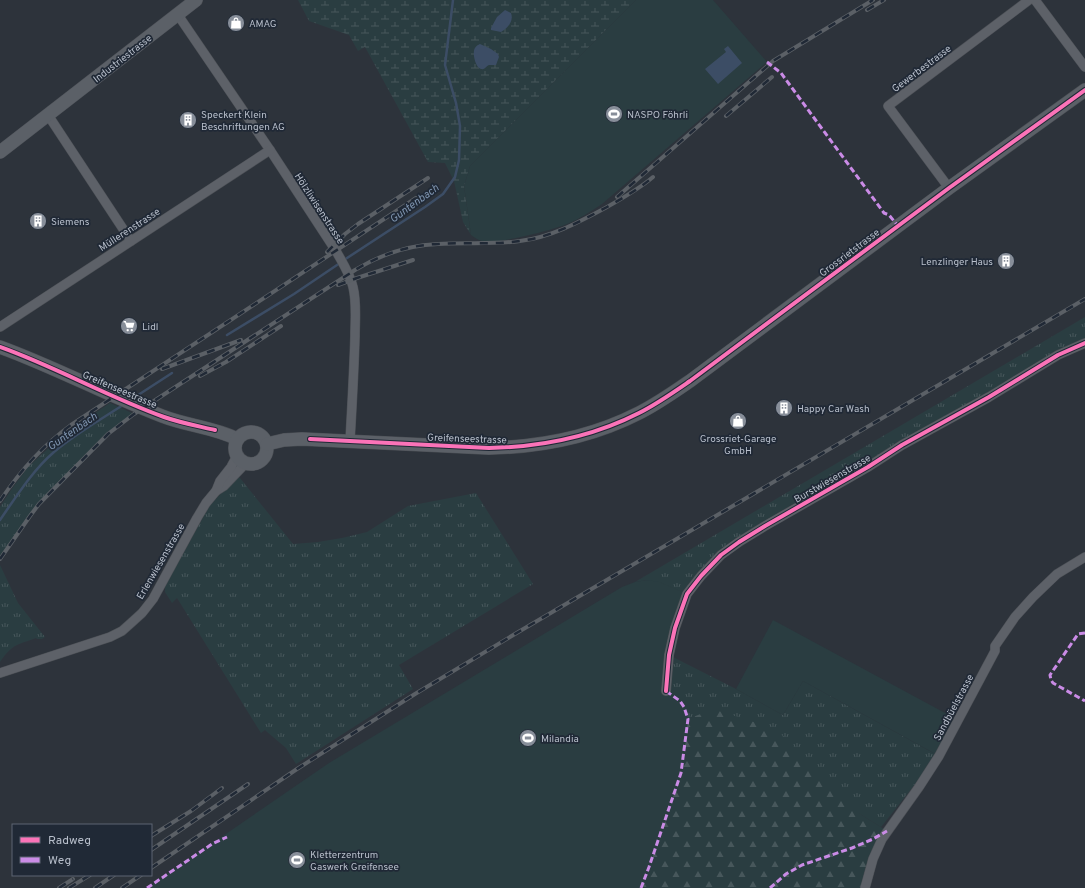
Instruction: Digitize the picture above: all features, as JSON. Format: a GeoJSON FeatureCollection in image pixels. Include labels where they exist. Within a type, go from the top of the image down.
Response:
{"type":"FeatureCollection","features":[{"type":"Feature","properties":{"kind":"street","name":"Industriestrasse"},"geometry":{"type":"LineString","coordinates":[[0,152],[196,0]]}},
{"type":"Feature","properties":{"kind":"street","name":"Gewerbestrasse"},"geometry":{"type":"LineString","coordinates":[[949,188],[888,106],[1029,0]]}},
{"type":"Feature","properties":{"kind":"street"},"geometry":{"type":"LineString","coordinates":[[1035,0],[1085,67]]}},
{"type":"Feature","properties":{"kind":"street","name":"Hölzliwisenstrasse"},"geometry":{"type":"LineString","coordinates":[[178,15],[270,150],[346,268],[353,288],[355,308],[350,441]]}},
{"type":"Feature","properties":{"kind":"street","name":"Grossrietstrasse"},"geometry":{"type":"LineString","coordinates":[[620,422],[654,405],[685,384],[949,188],[1085,90]]}},
{"type":"Feature","properties":{"kind":"street"},"geometry":{"type":"LineString","coordinates":[[48,116],[130,242]]}},
{"type":"Feature","properties":{"kind":"street","name":"Müllerenstrasse"},"geometry":{"type":"LineString","coordinates":[[0,328],[270,150]]}},
{"type":"Feature","properties":{"kind":"street","name":"Greifenseestrasse"},"geometry":{"type":"LineString","coordinates":[[0,341],[21,355]]}},
{"type":"Feature","properties":{"kind":"street","name":"Burstwiesenstrasse"},"geometry":{"type":"LineString","coordinates":[[666,691],[669,655],[675,628],[687,594],[701,576],[721,556],[739,542],[765,526],[989,397],[1058,355],[1085,343]]}},
{"type":"Feature","properties":{"kind":"street","name":"Greifenseestrasse"},"geometry":{"type":"LineString","coordinates":[[0,347],[164,417],[186,424],[222,432],[237,439]]}},
{"type":"Feature","properties":{"kind":"street","name":"Greifenseestrasse"},"geometry":{"type":"LineString","coordinates":[[267,444],[284,440],[293,440],[350,441],[489,448],[515,447],[565,440],[620,422]]}},
{"type":"Feature","properties":{"kind":"street"},"geometry":{"type":"LineString","coordinates":[[246,432],[257,432],[262,435],[267,444],[268,450],[266,455],[258,463],[252,464],[242,459],[235,450],[237,439],[246,432]]}},
{"type":"Feature","properties":{"kind":"street","name":"Erlenwiesenstrasse"},"geometry":{"type":"LineString","coordinates":[[0,673],[110,637],[122,631],[142,614],[153,599],[197,518],[216,490],[220,481],[231,467],[242,459]]}},
{"type":"Feature","properties":{"kind":"street","name":"Sandbüelstrasse"},"geometry":{"type":"LineString","coordinates":[[865,888],[873,859],[882,839],[939,756],[995,651],[995,646],[1015,616],[1033,597],[1057,574],[1085,557]]}},
{"type":"Feature","properties":{"kind":"green space"},"geometry":{"type":"Polygon","coordinates":[[[298,0],[636,0],[470,166],[464,186],[471,235],[463,222],[454,181],[445,163],[428,162],[365,47],[358,51],[349,35],[309,21],[298,0]]]}},
{"type":"Feature","properties":{"kind":"green space","name":"NASPO Föhrli"},"geometry":{"type":"Polygon","coordinates":[[[636,0],[713,0],[767,62],[602,204],[581,217],[560,227],[499,241],[482,241],[471,235],[464,186],[470,166],[636,0]]]}},
{"type":"Feature","properties":{"kind":"green space"},"geometry":{"type":"Polygon","coordinates":[[[1085,317],[1085,343],[739,542],[687,594],[647,580],[635,582],[1085,317]]]}},
{"type":"Feature","properties":{"kind":"green space"},"geometry":{"type":"Polygon","coordinates":[[[110,403],[134,414],[108,434],[39,504],[0,559],[0,507],[11,490],[28,467],[64,434],[110,403]]]}},
{"type":"Feature","properties":{"kind":"green space"},"geometry":{"type":"Polygon","coordinates":[[[237,477],[240,478],[293,544],[318,542],[367,532],[408,506],[476,493],[533,584],[399,665],[413,689],[296,764],[286,748],[265,730],[261,733],[177,598],[172,603],[165,592],[165,586],[210,505],[237,477]]]}},
{"type":"Feature","properties":{"kind":"green space"},"geometry":{"type":"Polygon","coordinates":[[[0,565],[18,603],[45,637],[42,639],[36,638],[12,648],[0,662],[0,565]]]}},
{"type":"Feature","properties":{"kind":"green space","name":"Milandia"},"geometry":{"type":"Polygon","coordinates":[[[647,580],[659,582],[687,594],[682,607],[666,691],[680,701],[684,707],[688,719],[681,773],[641,888],[147,888],[329,763],[622,587],[635,582],[647,580]]]}},
{"type":"Feature","properties":{"kind":"green space"},"geometry":{"type":"Polygon","coordinates":[[[773,620],[958,720],[939,756],[803,681],[783,715],[736,689],[773,620]]]}},
{"type":"Feature","properties":{"kind":"green space"},"geometry":{"type":"Polygon","coordinates":[[[669,655],[783,715],[803,681],[935,754],[917,782],[881,827],[860,814],[713,710],[688,719],[680,702],[666,691],[669,655]]]}},
{"type":"Feature","properties":{"kind":"green space"},"geometry":{"type":"Polygon","coordinates":[[[713,709],[776,729],[860,814],[887,831],[865,888],[641,888],[681,773],[688,719],[713,709]]]}},
{"type":"Feature","properties":{"kind":"water"},"geometry":{"type":"Polygon","coordinates":[[[505,10],[511,13],[512,19],[510,24],[501,32],[491,30],[497,17],[505,10]]]}},
{"type":"Feature","properties":{"kind":"water"},"geometry":{"type":"Polygon","coordinates":[[[480,44],[498,54],[499,57],[496,65],[489,65],[482,69],[479,68],[475,59],[474,50],[476,46],[480,44]]]}},
{"type":"Feature","properties":{"kind":"water"},"geometry":{"type":"Polygon","coordinates":[[[728,46],[742,63],[718,84],[705,69],[726,52],[724,49],[728,46]]]}},
{"type":"Feature","properties":{"kind":"waterway","name":"Guntenbach"},"geometry":{"type":"LineString","coordinates":[[344,260],[443,194],[455,177],[459,160],[460,126],[456,103],[445,65],[453,0]]}},
{"type":"Feature","properties":{"kind":"waterway","name":"Guntenbach"},"geometry":{"type":"LineString","coordinates":[[227,335],[294,294],[340,263]]}},
{"type":"Feature","properties":{"kind":"waterway","name":"Guntenbach"},"geometry":{"type":"LineString","coordinates":[[132,399],[172,373]]}},
{"type":"Feature","properties":{"kind":"waterway","name":"Guntenbach"},"geometry":{"type":"LineString","coordinates":[[0,520],[25,484],[46,459],[70,439],[123,405]]}},
{"type":"Feature","properties":{"kind":"railway"},"geometry":{"type":"LineString","coordinates":[[617,197],[773,61],[873,0]]}},
{"type":"Feature","properties":{"kind":"railway"},"geometry":{"type":"LineString","coordinates":[[867,10],[884,0]]}},
{"type":"Feature","properties":{"kind":"railway"},"geometry":{"type":"LineString","coordinates":[[726,116],[772,77]]}},
{"type":"Feature","properties":{"kind":"railway"},"geometry":{"type":"LineString","coordinates":[[0,559],[39,504],[108,434],[134,414],[355,270],[384,255],[416,246],[448,243],[510,242],[543,236],[576,223],[607,207],[625,197],[653,177]]}},
{"type":"Feature","properties":{"kind":"railway"},"geometry":{"type":"LineString","coordinates":[[327,252],[345,234],[358,224],[428,178]]}},
{"type":"Feature","properties":{"kind":"railway"},"geometry":{"type":"LineString","coordinates":[[0,501],[15,479],[41,450],[60,433],[416,198]]}},
{"type":"Feature","properties":{"kind":"railway"},"geometry":{"type":"LineString","coordinates":[[338,285],[413,260]]}},
{"type":"Feature","properties":{"kind":"railway"},"geometry":{"type":"LineString","coordinates":[[152,867],[297,769],[415,694],[1085,299]]}},
{"type":"Feature","properties":{"kind":"railway"},"geometry":{"type":"LineString","coordinates":[[200,376],[226,362],[281,326]]}},
{"type":"Feature","properties":{"kind":"railway"},"geometry":{"type":"LineString","coordinates":[[162,369],[241,340]]}},
{"type":"Feature","properties":{"kind":"railway"},"geometry":{"type":"LineString","coordinates":[[152,849],[248,784]]}},
{"type":"Feature","properties":{"kind":"railway"},"geometry":{"type":"LineString","coordinates":[[152,835],[191,811],[222,788]]}},
{"type":"Feature","properties":{"kind":"railway"},"geometry":{"type":"LineString","coordinates":[[69,888],[88,876]]}},
{"type":"Feature","properties":{"kind":"railway"},"geometry":{"type":"LineString","coordinates":[[95,888],[113,876]]}},
{"type":"Feature","properties":{"kind":"railway"},"geometry":{"type":"LineString","coordinates":[[122,888],[140,876]]}},
{"type":"Feature","properties":{"kind":"railway"},"geometry":{"type":"LineString","coordinates":[[59,888],[73,879]]}},
{"type":"Feature","properties":{"kind":"marked path"},"geometry":{"type":"LineString","coordinates":[[767,62],[781,73],[884,213],[889,215],[898,226]]}},
{"type":"Feature","properties":{"kind":"marked path"},"geometry":{"type":"LineString","coordinates":[[1085,633],[1078,634],[1050,675],[1053,683],[1085,701]]}},
{"type":"Feature","properties":{"kind":"marked path"},"geometry":{"type":"LineString","coordinates":[[641,888],[681,773],[688,719],[684,707],[680,701],[666,691]]}},
{"type":"Feature","properties":{"kind":"marked path"},"geometry":{"type":"LineString","coordinates":[[770,888],[786,874],[802,865],[852,848],[887,831]]}},
{"type":"Feature","properties":{"kind":"marked path"},"geometry":{"type":"LineString","coordinates":[[147,888],[212,844],[227,837]]}},
{"type":"Feature","properties":{"kind":"cycle path"},"geometry":{"type":"LineString","coordinates":[[310,439],[489,448],[508,447],[547,443],[566,439],[603,428],[639,413],[690,381],[949,188],[1085,90]]}},
{"type":"Feature","properties":{"kind":"cycle path"},"geometry":{"type":"LineString","coordinates":[[666,691],[669,655],[675,628],[687,594],[701,576],[721,555],[765,526],[868,467],[902,445],[989,397],[1058,355],[1085,343]]}},
{"type":"Feature","properties":{"kind":"cycle path"},"geometry":{"type":"LineString","coordinates":[[0,347],[143,409],[177,421],[215,430]]}},
{"type":"Feature","properties":{"kind":"place","name":"AMAG"},"geometry":{"type":"Point","coordinates":[236,23]}},
{"type":"Feature","properties":{"kind":"place","name":"NASPO Föhrli"},"geometry":{"type":"Point","coordinates":[614,114]}},
{"type":"Feature","properties":{"kind":"place","name":"Speckert Klein Beschriftungen AG"},"geometry":{"type":"Point","coordinates":[188,120]}},
{"type":"Feature","properties":{"kind":"place","name":"Siemens"},"geometry":{"type":"Point","coordinates":[38,221]}},
{"type":"Feature","properties":{"kind":"place","name":"Lenzlinger Haus"},"geometry":{"type":"Point","coordinates":[1006,261]}},
{"type":"Feature","properties":{"kind":"place","name":"Lidl"},"geometry":{"type":"Point","coordinates":[129,326]}},
{"type":"Feature","properties":{"kind":"place","name":"Happy Car Wash"},"geometry":{"type":"Point","coordinates":[784,408]}},
{"type":"Feature","properties":{"kind":"place","name":"Grossriet-Garage GmbH"},"geometry":{"type":"Point","coordinates":[738,421]}},
{"type":"Feature","properties":{"kind":"place","name":"Milandia"},"geometry":{"type":"Point","coordinates":[528,738]}},
{"type":"Feature","properties":{"kind":"place","name":"Kletterzentrum Gaswerk Greifensee"},"geometry":{"type":"Point","coordinates":[297,860]}}]}
